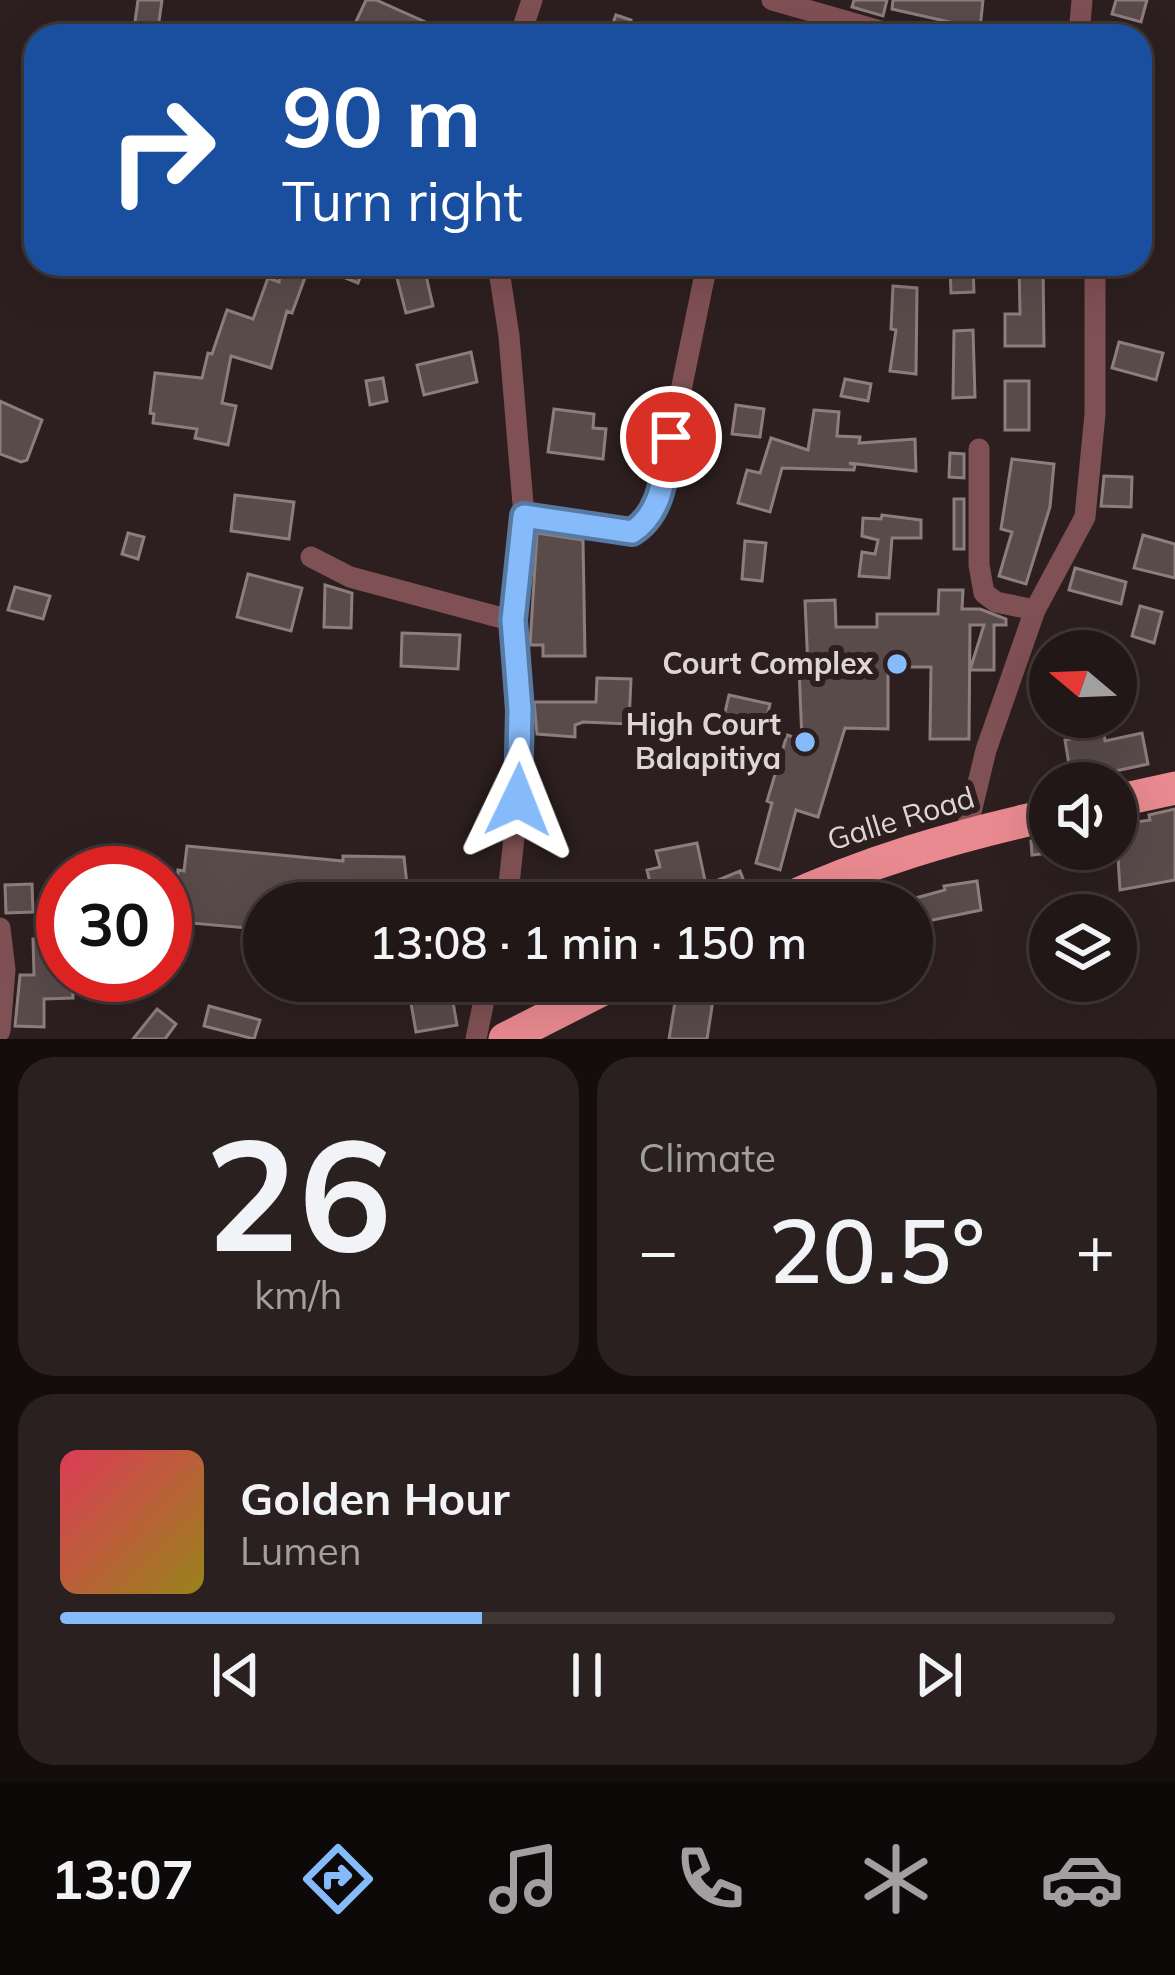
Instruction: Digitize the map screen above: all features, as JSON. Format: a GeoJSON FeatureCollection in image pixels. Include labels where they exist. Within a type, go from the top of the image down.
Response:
{"type":"FeatureCollection","features":[{"type":"Feature","properties":{"kind":"highway"},"geometry":{"type":"LineString","coordinates":[[1137,796],[1175,788]]}},
{"type":"Feature","properties":{"kind":"highway","name":"Galle Road"},"geometry":{"type":"LineString","coordinates":[[824,882],[966,833],[1029,820]]}},
{"type":"Feature","properties":{"kind":"highway"},"geometry":{"type":"LineString","coordinates":[[505,1039],[578,1002]]}},
{"type":"Feature","properties":{"kind":"street"},"geometry":{"type":"LineString","coordinates":[[772,0],[856,24]]}},
{"type":"Feature","properties":{"kind":"street"},"geometry":{"type":"LineString","coordinates":[[500,276],[524,516],[513,620],[520,710],[510,882]]}},
{"type":"Feature","properties":{"kind":"street"},"geometry":{"type":"LineString","coordinates":[[524,516],[632,532],[646,523],[658,502],[705,276]]}},
{"type":"Feature","properties":{"kind":"street"},"geometry":{"type":"LineString","coordinates":[[966,833],[986,750],[1035,610],[1085,517],[1095,413],[1096,276]]}},
{"type":"Feature","properties":{"kind":"street"},"geometry":{"type":"LineString","coordinates":[[979,449],[979,565],[984,593],[996,602],[1035,610]]}},
{"type":"Feature","properties":{"kind":"street"},"geometry":{"type":"LineString","coordinates":[[311,556],[350,577],[513,620]]}},
{"type":"Feature","properties":{"kind":"street"},"geometry":{"type":"LineString","coordinates":[[0,928],[5,970],[0,1031]]}},
{"type":"Feature","properties":{"kind":"street"},"geometry":{"type":"LineString","coordinates":[[476,1039],[484,1002]]}},
{"type":"Feature","properties":{"kind":"building"},"geometry":{"type":"Polygon","coordinates":[[[138,0],[162,0],[159,24],[135,24],[138,0]]]}},
{"type":"Feature","properties":{"kind":"building"},"geometry":{"type":"Polygon","coordinates":[[[366,0],[376,0],[430,24],[355,24],[366,0]]]}},
{"type":"Feature","properties":{"kind":"building"},"geometry":{"type":"Polygon","coordinates":[[[854,0],[887,0],[883,16],[852,7],[854,0]]]}},
{"type":"Feature","properties":{"kind":"building"},"geometry":{"type":"Polygon","coordinates":[[[893,0],[983,0],[981,24],[958,24],[892,9],[893,0]]]}},
{"type":"Feature","properties":{"kind":"building"},"geometry":{"type":"Polygon","coordinates":[[[1116,0],[1147,0],[1141,22],[1112,14],[1116,0]]]}},
{"type":"Feature","properties":{"kind":"building"},"geometry":{"type":"Polygon","coordinates":[[[616,15],[631,20],[630,24],[613,24],[616,15]]]}},
{"type":"Feature","properties":{"kind":"building"},"geometry":{"type":"Polygon","coordinates":[[[280,276],[306,276],[292,313],[287,311],[271,368],[231,356],[222,403],[236,406],[228,445],[195,438],[197,429],[153,423],[155,373],[202,378],[227,310],[253,319],[268,278],[279,282],[280,276]]]}},
{"type":"Feature","properties":{"kind":"building"},"geometry":{"type":"Polygon","coordinates":[[[426,276],[433,306],[406,313],[397,278],[426,276]]]}},
{"type":"Feature","properties":{"kind":"building"},"geometry":{"type":"Polygon","coordinates":[[[950,276],[973,276],[974,292],[951,293],[950,276]]]}},
{"type":"Feature","properties":{"kind":"building"},"geometry":{"type":"Polygon","coordinates":[[[1019,276],[1043,276],[1044,346],[1005,346],[1005,314],[1020,314],[1019,276]]]}},
{"type":"Feature","properties":{"kind":"building"},"geometry":{"type":"Polygon","coordinates":[[[893,286],[917,288],[916,374],[890,371],[896,330],[891,329],[893,286]]]}},
{"type":"Feature","properties":{"kind":"building"},"geometry":{"type":"Polygon","coordinates":[[[973,330],[975,397],[953,398],[954,331],[973,330]]]}},
{"type":"Feature","properties":{"kind":"building"},"geometry":{"type":"Polygon","coordinates":[[[1119,342],[1163,353],[1156,380],[1112,368],[1119,342]]]}},
{"type":"Feature","properties":{"kind":"building"},"geometry":{"type":"Polygon","coordinates":[[[471,352],[477,382],[424,395],[417,365],[471,352]]]}},
{"type":"Feature","properties":{"kind":"building"},"geometry":{"type":"Polygon","coordinates":[[[383,378],[387,401],[370,405],[366,381],[383,378]]]}},
{"type":"Feature","properties":{"kind":"building"},"geometry":{"type":"Polygon","coordinates":[[[845,379],[871,384],[868,401],[841,396],[845,379]]]}},
{"type":"Feature","properties":{"kind":"building"},"geometry":{"type":"Polygon","coordinates":[[[1005,381],[1029,381],[1029,430],[1005,430],[1005,381]]]}},
{"type":"Feature","properties":{"kind":"building"},"geometry":{"type":"Polygon","coordinates":[[[0,401],[42,420],[27,460],[0,454],[0,401]]]}},
{"type":"Feature","properties":{"kind":"building"},"geometry":{"type":"Polygon","coordinates":[[[736,405],[764,409],[760,437],[732,434],[736,405]]]}},
{"type":"Feature","properties":{"kind":"building"},"geometry":{"type":"Polygon","coordinates":[[[554,409],[594,414],[593,428],[606,429],[603,459],[548,452],[554,409]]]}},
{"type":"Feature","properties":{"kind":"building"},"geometry":{"type":"Polygon","coordinates":[[[814,410],[839,412],[837,436],[860,437],[859,443],[915,439],[916,471],[849,463],[855,465],[854,470],[782,468],[770,512],[738,503],[747,470],[760,473],[771,438],[808,450],[814,410]]]}},
{"type":"Feature","properties":{"kind":"building"},"geometry":{"type":"Polygon","coordinates":[[[950,453],[964,454],[964,478],[949,477],[950,453]]]}},
{"type":"Feature","properties":{"kind":"building"},"geometry":{"type":"Polygon","coordinates":[[[1012,459],[1054,464],[1050,507],[1026,584],[999,576],[1012,532],[1001,529],[1012,459]]]}},
{"type":"Feature","properties":{"kind":"building"},"geometry":{"type":"Polygon","coordinates":[[[1104,476],[1132,477],[1131,507],[1101,506],[1104,476]]]}},
{"type":"Feature","properties":{"kind":"building"},"geometry":{"type":"Polygon","coordinates":[[[235,495],[294,502],[289,539],[231,531],[235,495]]]}},
{"type":"Feature","properties":{"kind":"building"},"geometry":{"type":"Polygon","coordinates":[[[954,499],[964,499],[964,549],[954,549],[954,499]]]}},
{"type":"Feature","properties":{"kind":"building"},"geometry":{"type":"Polygon","coordinates":[[[882,515],[921,520],[921,538],[892,538],[889,578],[859,576],[862,552],[875,554],[878,540],[862,536],[863,518],[881,519],[882,515]]]}},
{"type":"Feature","properties":{"kind":"building"},"geometry":{"type":"Polygon","coordinates":[[[128,533],[144,537],[138,559],[122,554],[128,533]]]}},
{"type":"Feature","properties":{"kind":"building"},"geometry":{"type":"Polygon","coordinates":[[[537,533],[583,540],[585,656],[543,656],[543,645],[530,645],[537,533]]]}},
{"type":"Feature","properties":{"kind":"building"},"geometry":{"type":"Polygon","coordinates":[[[1143,535],[1175,544],[1175,578],[1134,568],[1143,535]]]}},
{"type":"Feature","properties":{"kind":"building"},"geometry":{"type":"Polygon","coordinates":[[[745,541],[766,543],[762,581],[742,579],[745,541]]]}},
{"type":"Feature","properties":{"kind":"building"},"geometry":{"type":"Polygon","coordinates":[[[1075,568],[1126,582],[1121,604],[1069,590],[1075,568]]]}},
{"type":"Feature","properties":{"kind":"building"},"geometry":{"type":"Polygon","coordinates":[[[248,574],[302,588],[291,631],[237,617],[248,574]]]}},
{"type":"Feature","properties":{"kind":"building"},"geometry":{"type":"Polygon","coordinates":[[[325,585],[352,593],[351,628],[324,627],[325,585]]]}},
{"type":"Feature","properties":{"kind":"building"},"geometry":{"type":"Polygon","coordinates":[[[15,587],[50,596],[43,619],[8,610],[15,587]]]}},
{"type":"Feature","properties":{"kind":"building"},"geometry":{"type":"Polygon","coordinates":[[[939,590],[963,590],[962,609],[980,609],[1006,619],[1006,625],[994,625],[994,670],[970,670],[984,625],[970,625],[969,739],[930,739],[931,667],[888,667],[888,729],[845,728],[818,817],[796,810],[780,870],[756,863],[772,803],[767,801],[787,735],[802,740],[799,669],[808,668],[805,601],[835,600],[836,627],[877,627],[877,614],[938,614],[939,590]]]}},
{"type":"Feature","properties":{"kind":"building"},"geometry":{"type":"Polygon","coordinates":[[[1140,606],[1162,612],[1154,643],[1137,638],[1134,630],[1140,606]]]}},
{"type":"Feature","properties":{"kind":"building"},"geometry":{"type":"Polygon","coordinates":[[[402,633],[460,635],[458,669],[401,666],[402,633]]]}},
{"type":"Feature","properties":{"kind":"building"},"geometry":{"type":"Polygon","coordinates":[[[597,678],[631,679],[629,724],[583,722],[575,725],[575,737],[537,734],[534,702],[596,702],[597,678]]]}},
{"type":"Feature","properties":{"kind":"building"},"geometry":{"type":"Polygon","coordinates":[[[729,695],[770,704],[762,739],[721,730],[729,695]]]}},
{"type":"Feature","properties":{"kind":"building"},"geometry":{"type":"Polygon","coordinates":[[[1142,733],[1148,764],[1069,762],[1065,740],[1105,741],[1137,738],[1142,733]]]}},
{"type":"Feature","properties":{"kind":"building"},"geometry":{"type":"Polygon","coordinates":[[[1175,809],[1175,880],[1120,890],[1119,870],[1137,870],[1137,822],[1150,820],[1149,815],[1175,809]]]}},
{"type":"Feature","properties":{"kind":"building"},"geometry":{"type":"Polygon","coordinates":[[[697,843],[705,882],[650,882],[647,870],[660,867],[656,851],[697,843]]]}},
{"type":"Feature","properties":{"kind":"building"},"geometry":{"type":"Polygon","coordinates":[[[192,846],[343,861],[343,856],[404,857],[407,882],[243,882],[243,928],[192,923],[192,846]]]}},
{"type":"Feature","properties":{"kind":"building"},"geometry":{"type":"Polygon","coordinates":[[[740,871],[744,882],[713,882],[740,871]]]}},
{"type":"Feature","properties":{"kind":"building"},"geometry":{"type":"Polygon","coordinates":[[[977,881],[981,910],[933,920],[933,893],[945,890],[944,886],[977,881]]]}},
{"type":"Feature","properties":{"kind":"building"},"geometry":{"type":"Polygon","coordinates":[[[32,884],[33,912],[6,913],[5,885],[32,884]]]}},
{"type":"Feature","properties":{"kind":"building"},"geometry":{"type":"Polygon","coordinates":[[[33,939],[36,1002],[44,1002],[44,1027],[15,1026],[20,975],[34,975],[33,939]]]}},
{"type":"Feature","properties":{"kind":"building"},"geometry":{"type":"Polygon","coordinates":[[[411,1002],[453,1002],[457,1025],[416,1032],[411,1002]]]}},
{"type":"Feature","properties":{"kind":"building"},"geometry":{"type":"Polygon","coordinates":[[[675,1002],[713,1002],[707,1039],[669,1039],[675,1002]]]}},
{"type":"Feature","properties":{"kind":"building"},"geometry":{"type":"Polygon","coordinates":[[[209,1006],[260,1020],[254,1039],[204,1026],[209,1006]]]}},
{"type":"Feature","properties":{"kind":"building"},"geometry":{"type":"Polygon","coordinates":[[[157,1009],[176,1024],[165,1039],[133,1039],[157,1009]]]}},
{"type":"Feature","properties":{"kind":"place","name":"Court Complex"},"geometry":{"type":"Point","coordinates":[897,664]}},
{"type":"Feature","properties":{"kind":"place","name":"High Court Balapitiya"},"geometry":{"type":"Point","coordinates":[805,742]}},
{"type":"Feature","properties":{"kind":"route"},"geometry":{"type":"LineString","coordinates":[[518,800],[520,710],[513,620],[524,516],[632,532],[646,523],[658,502],[671,437]]}}]}
